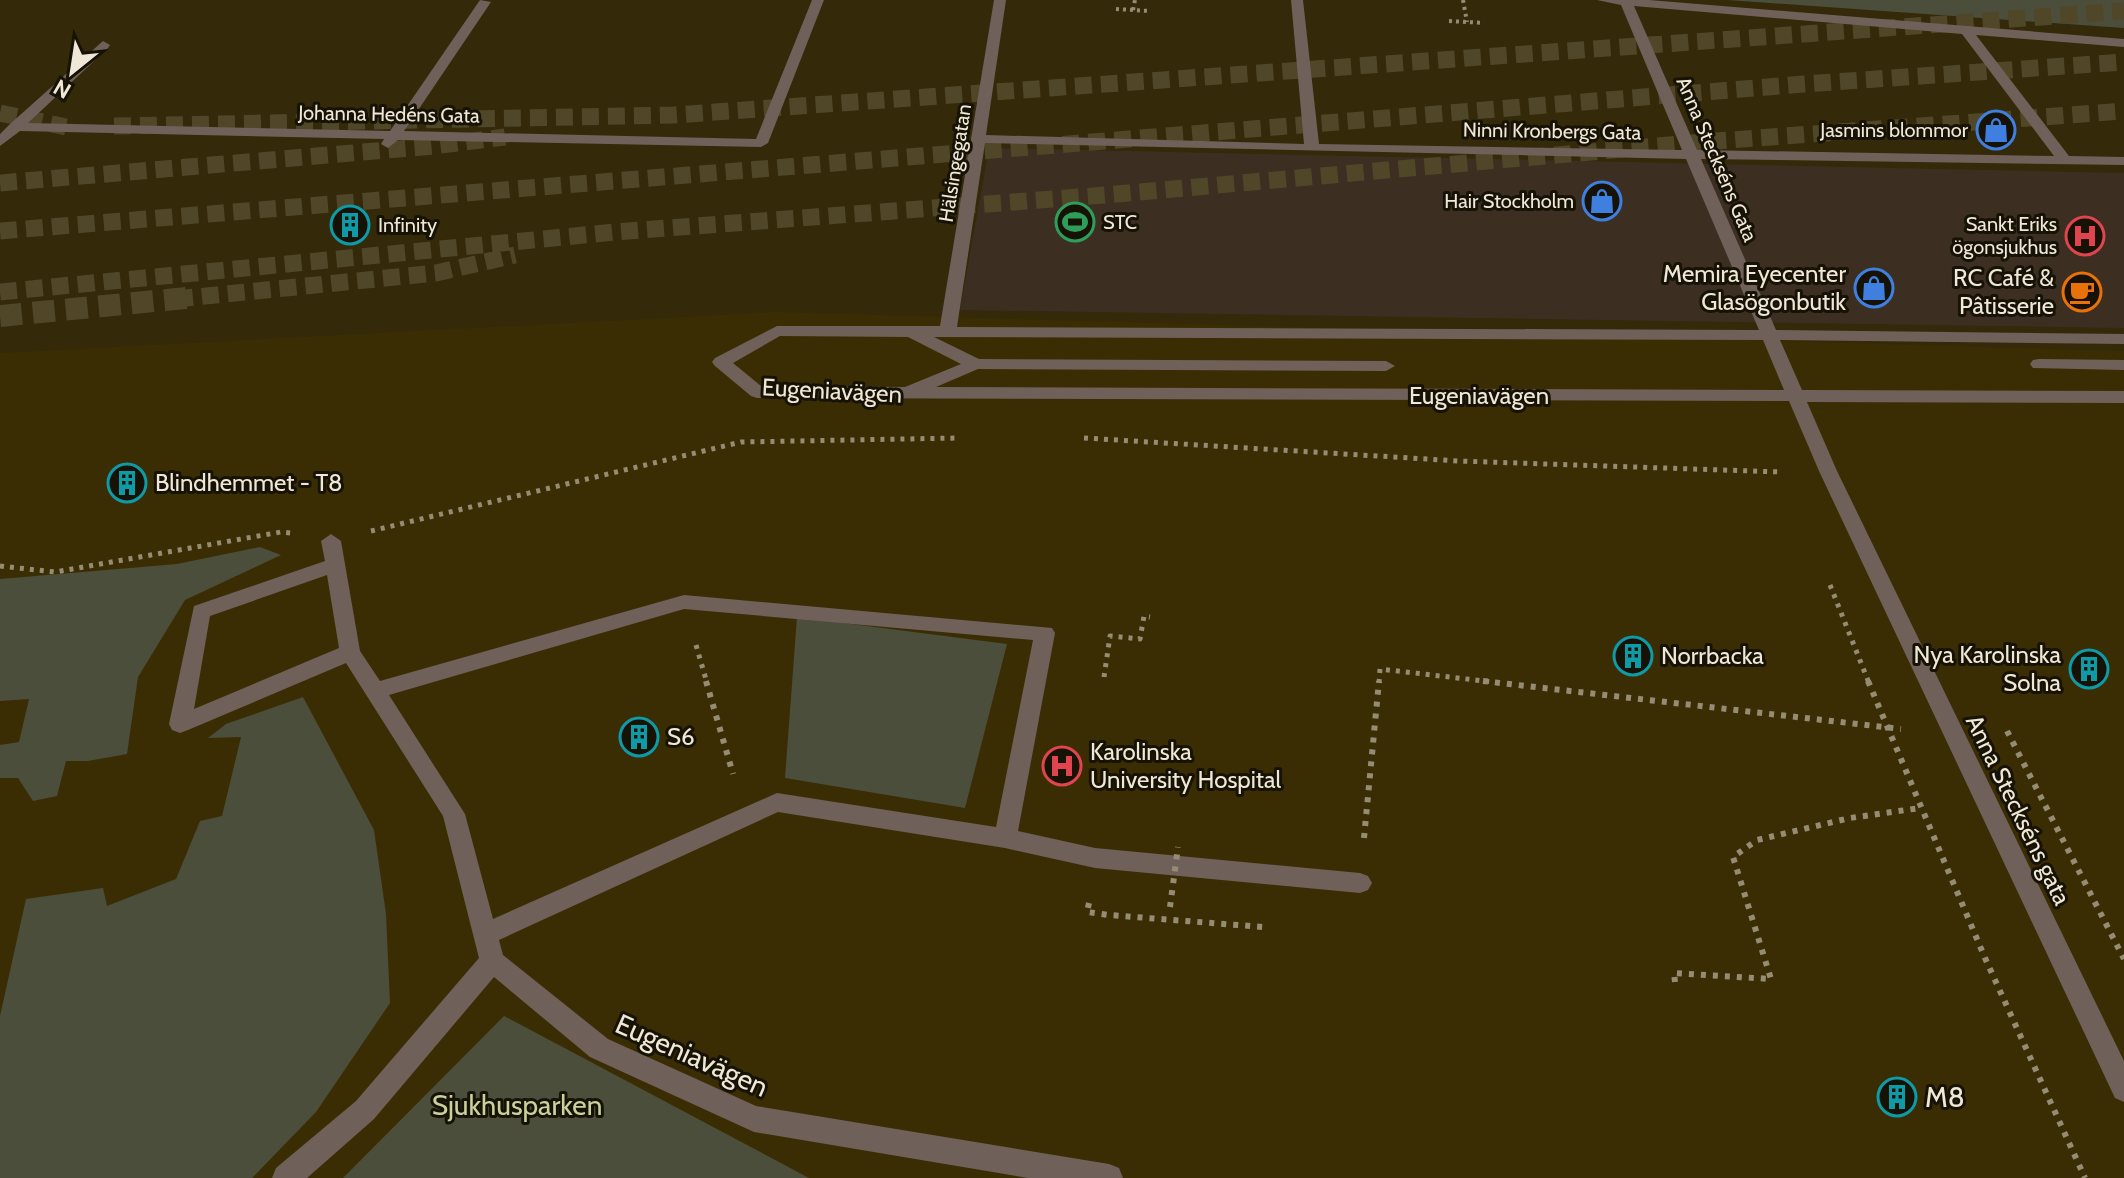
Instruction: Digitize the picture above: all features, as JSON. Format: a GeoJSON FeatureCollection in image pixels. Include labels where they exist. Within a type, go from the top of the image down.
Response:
{"type":"FeatureCollection","features":[{"type":"Feature","properties":{"kind":"street","name":"Johanna Hedéns Gata"},"geometry":{"type":"LineString","coordinates":[[15,127],[761,143],[818,0]]}},
{"type":"Feature","properties":{"kind":"street","name":"Hälsingegatan"},"geometry":{"type":"LineString","coordinates":[[948,332],[1000,0]]}},
{"type":"Feature","properties":{"kind":"street"},"geometry":{"type":"LineString","coordinates":[[1297,0],[1312,148]]}},
{"type":"Feature","properties":{"kind":"street"},"geometry":{"type":"LineString","coordinates":[[1603,0],[2124,43]]}},
{"type":"Feature","properties":{"kind":"street"},"geometry":{"type":"LineString","coordinates":[[385,148],[485,2]]}},
{"type":"Feature","properties":{"kind":"street","name":"Anna Steckséns Gata"},"geometry":{"type":"LineString","coordinates":[[1626,2],[1769,335]]}},
{"type":"Feature","properties":{"kind":"street"},"geometry":{"type":"LineString","coordinates":[[1965,29],[2064,159]]}},
{"type":"Feature","properties":{"kind":"street"},"geometry":{"type":"LineString","coordinates":[[0,142],[103,45]]}},
{"type":"Feature","properties":{"kind":"street","name":"Ninni Kronbergs Gata"},"geometry":{"type":"LineString","coordinates":[[979,139],[1312,148],[2124,161]]}},
{"type":"Feature","properties":{"kind":"street","name":"Eugeniavägen"},"geometry":{"type":"LineString","coordinates":[[2124,339],[777,331],[721,362],[757,392],[902,395],[2124,397]]}},
{"type":"Feature","properties":{"kind":"street"},"geometry":{"type":"LineString","coordinates":[[910,332],[976,364]]}},
{"type":"Feature","properties":{"kind":"street","name":"Anna Steckséns gata"},"geometry":{"type":"LineString","coordinates":[[1769,335],[1828,471],[2124,1089]]}},
{"type":"Feature","properties":{"kind":"street"},"geometry":{"type":"LineString","coordinates":[[902,395],[976,364],[1386,366]]}},
{"type":"Feature","properties":{"kind":"street"},"geometry":{"type":"LineString","coordinates":[[2039,364],[2124,365]]}},
{"type":"Feature","properties":{"kind":"street"},"geometry":{"type":"LineString","coordinates":[[286,1178],[365,1110],[492,961],[454,814],[350,652],[333,553],[201,611],[180,724],[350,652]]}},
{"type":"Feature","properties":{"kind":"street"},"geometry":{"type":"LineString","coordinates":[[375,691],[684,602],[1045,633],[1005,838]]}},
{"type":"Feature","properties":{"kind":"street"},"geometry":{"type":"LineString","coordinates":[[486,934],[777,802],[1005,838],[1095,858],[1360,883]]}},
{"type":"Feature","properties":{"kind":"street","name":"Eugeniavägen"},"geometry":{"type":"LineString","coordinates":[[492,961],[599,1048],[754,1119],[1109,1178]]}},
{"type":"Feature","properties":{"kind":"path"},"geometry":{"type":"LineString","coordinates":[[1133,10],[1135,0]]}},
{"type":"Feature","properties":{"kind":"path"},"geometry":{"type":"LineString","coordinates":[[1463,0],[1467,22]]}},
{"type":"Feature","properties":{"kind":"path"},"geometry":{"type":"LineString","coordinates":[[1116,9],[1150,11]]}},
{"type":"Feature","properties":{"kind":"path"},"geometry":{"type":"LineString","coordinates":[[1449,21],[1484,23]]}},
{"type":"Feature","properties":{"kind":"path"},"geometry":{"type":"LineString","coordinates":[[0,566],[55,572],[281,532],[333,553],[741,442],[974,437]]}},
{"type":"Feature","properties":{"kind":"path"},"geometry":{"type":"LineString","coordinates":[[1083,438],[1459,461],[1782,472]]}},
{"type":"Feature","properties":{"kind":"path"},"geometry":{"type":"LineString","coordinates":[[684,602],[745,817]]}},
{"type":"Feature","properties":{"kind":"path"},"geometry":{"type":"LineString","coordinates":[[1104,677],[1110,636],[1140,639],[1147,617],[1136,615]]}},
{"type":"Feature","properties":{"kind":"path"},"geometry":{"type":"LineString","coordinates":[[1360,883],[1380,669],[1952,733]]}},
{"type":"Feature","properties":{"kind":"path"},"geometry":{"type":"LineString","coordinates":[[1675,982],[1674,973],[1771,979],[1733,857],[1757,840],[1850,818],[1920,808],[2085,1178]]}},
{"type":"Feature","properties":{"kind":"path"},"geometry":{"type":"LineString","coordinates":[[1167,923],[1178,847]]}},
{"type":"Feature","properties":{"kind":"path"},"geometry":{"type":"LineString","coordinates":[[1119,918],[1263,927]]}},
{"type":"Feature","properties":{"kind":"shaded area"},"geometry":{"type":"Polygon","coordinates":[[[989,148],[2124,173],[2124,328],[960,310],[989,148]]]}},
{"type":"Feature","properties":{"kind":"shaded area","name":"Karolinska University Hospital"},"geometry":{"type":"Polygon","coordinates":[[[776,312],[2124,351],[2124,1178],[0,1178],[0,353],[776,312]]]}},
{"type":"Feature","properties":{"kind":"green space"},"geometry":{"type":"Polygon","coordinates":[[[1727,0],[2124,0],[2124,28],[1727,0]]]}},
{"type":"Feature","properties":{"kind":"green space"},"geometry":{"type":"Polygon","coordinates":[[[260,547],[281,555],[185,600],[138,677],[127,754],[88,761],[66,761],[57,796],[33,801],[18,778],[0,778],[0,745],[19,742],[29,699],[0,701],[0,579],[177,564],[260,547]]]}},
{"type":"Feature","properties":{"kind":"green space"},"geometry":{"type":"Polygon","coordinates":[[[797,617],[1007,644],[965,808],[785,778],[797,617]]]}},
{"type":"Feature","properties":{"kind":"green space"},"geometry":{"type":"Polygon","coordinates":[[[303,697],[374,830],[386,914],[390,1003],[316,1112],[252,1178],[0,1178],[0,1016],[26,899],[103,888],[107,906],[176,879],[200,821],[222,816],[241,737],[208,738],[226,724],[303,697]]]}},
{"type":"Feature","properties":{"kind":"green space","name":"Sjukhusparken"},"geometry":{"type":"Polygon","coordinates":[[[504,1016],[809,1178],[343,1178],[504,1016]]]}},
{"type":"Feature","properties":{"kind":"tunnel"},"geometry":{"type":"LineString","coordinates":[[114,126],[674,115],[2124,11]]}},
{"type":"Feature","properties":{"kind":"tunnel"},"geometry":{"type":"LineString","coordinates":[[0,231],[1804,84],[2124,62]]}},
{"type":"Feature","properties":{"kind":"tunnel"},"geometry":{"type":"LineString","coordinates":[[0,292],[615,232],[1106,195],[1703,142],[2124,111]]}},
{"type":"Feature","properties":{"kind":"tunnel"},"geometry":{"type":"LineString","coordinates":[[0,113],[66,127]]}},
{"type":"Feature","properties":{"kind":"tunnel"},"geometry":{"type":"LineString","coordinates":[[0,183],[434,146],[505,137]]}},
{"type":"Feature","properties":{"kind":"tunnel"},"geometry":{"type":"LineString","coordinates":[[196,297],[436,273],[515,255]]}},
{"type":"Feature","properties":{"kind":"tunnel"},"geometry":{"type":"LineString","coordinates":[[0,316],[196,297]]}},
{"type":"Feature","properties":{"kind":"tunnel"},"geometry":{"type":"LineString","coordinates":[[176,299],[196,297]]}},
{"type":"Feature","properties":{"kind":"place","name":"Jasmins blommor"},"geometry":{"type":"Point","coordinates":[1996,130]}},
{"type":"Feature","properties":{"kind":"place","name":"Hair Stockholm"},"geometry":{"type":"Point","coordinates":[1602,201]}},
{"type":"Feature","properties":{"kind":"place","name":"STC"},"geometry":{"type":"Point","coordinates":[1075,222]}},
{"type":"Feature","properties":{"kind":"place","name":"Infinity"},"geometry":{"type":"Point","coordinates":[350,225]}},
{"type":"Feature","properties":{"kind":"place","name":"Sankt Eriks ögonsjukhus"},"geometry":{"type":"Point","coordinates":[2085,236]}},
{"type":"Feature","properties":{"kind":"place","name":"Memira Eyecenter Glasögonbutik"},"geometry":{"type":"Point","coordinates":[1874,288]}},
{"type":"Feature","properties":{"kind":"place","name":"RC Café & Pâtisserie"},"geometry":{"type":"Point","coordinates":[2082,292]}},
{"type":"Feature","properties":{"kind":"place","name":"Blindhemmet - T8"},"geometry":{"type":"Point","coordinates":[127,483]}},
{"type":"Feature","properties":{"kind":"place","name":"Norrbacka"},"geometry":{"type":"Point","coordinates":[1633,656]}},
{"type":"Feature","properties":{"kind":"place","name":"Nya Karolinska Solna"},"geometry":{"type":"Point","coordinates":[2089,669]}},
{"type":"Feature","properties":{"kind":"place","name":"S6"},"geometry":{"type":"Point","coordinates":[639,737]}},
{"type":"Feature","properties":{"kind":"place","name":"Karolinska University Hospital"},"geometry":{"type":"Point","coordinates":[1062,766]}},
{"type":"Feature","properties":{"kind":"place","name":"M8"},"geometry":{"type":"Point","coordinates":[1897,1097]}}]}
